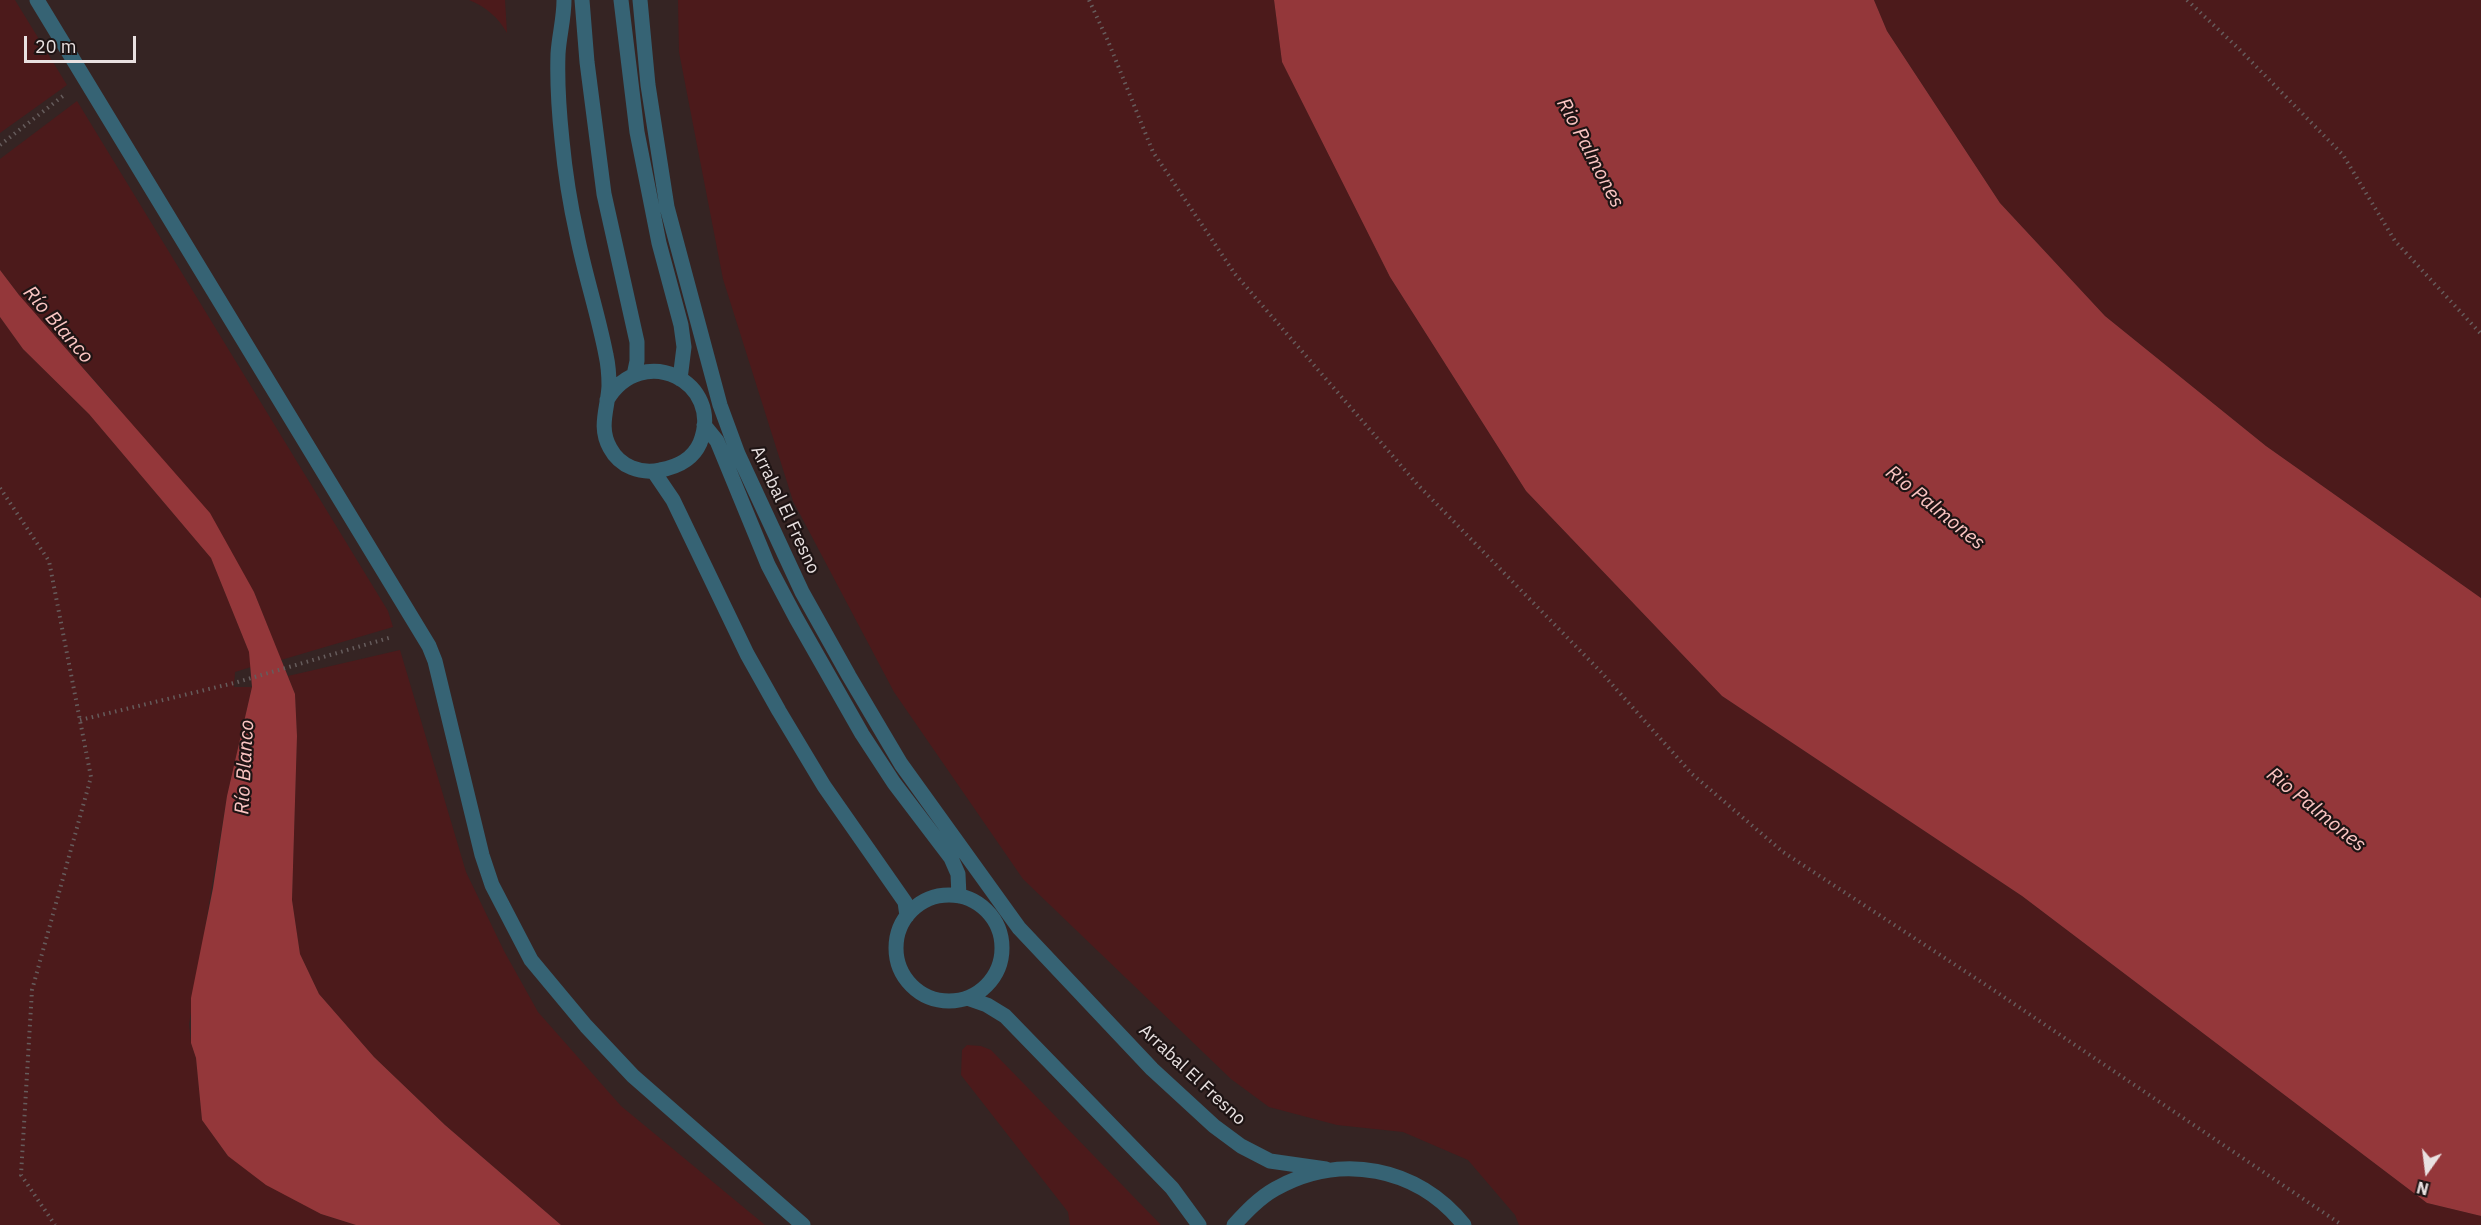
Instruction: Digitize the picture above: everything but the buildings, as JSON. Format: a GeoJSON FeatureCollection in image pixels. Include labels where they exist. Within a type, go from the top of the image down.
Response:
{"type":"FeatureCollection","features":[{"type":"Feature","properties":{"kind":"street"},"geometry":{"type":"LineString","coordinates":[[38,0],[419,629],[435,661],[482,855],[497,895],[531,960],[586,1026],[633,1076],[802,1225]]}},
{"type":"Feature","properties":{"kind":"street"},"geometry":{"type":"LineString","coordinates":[[564,0],[562,35],[558,51],[562,141],[577,234],[606,356],[609,387],[603,423],[608,445],[613,454],[633,469],[654,472],[672,468],[693,454],[699,444],[704,425]]}},
{"type":"Feature","properties":{"kind":"street"},"geometry":{"type":"LineString","coordinates":[[582,0],[587,62],[604,194],[637,342],[634,375]]}},
{"type":"Feature","properties":{"kind":"street"},"geometry":{"type":"LineString","coordinates":[[607,400],[613,390],[634,375],[655,370],[680,379],[684,347],[681,325],[659,243],[644,173],[621,0]]}},
{"type":"Feature","properties":{"kind":"street","name":"Arrabal El Fresno"},"geometry":{"type":"LineString","coordinates":[[640,0],[648,85],[667,207],[720,405],[738,454],[802,592],[901,764],[1019,928],[1152,1069],[1223,1133],[1241,1146],[1270,1161],[1326,1169]]}},
{"type":"Feature","properties":{"kind":"street","name":"Arrabal El Fresno"},"geometry":{"type":"LineString","coordinates":[[680,379],[698,397],[705,417],[704,425],[717,441],[768,565],[830,679],[894,783],[951,858],[958,874],[959,896]]}},
{"type":"Feature","properties":{"kind":"street"},"geometry":{"type":"LineString","coordinates":[[654,472],[673,500],[747,654],[779,711],[824,786],[905,902],[907,916]]}},
{"type":"Feature","properties":{"kind":"street"},"geometry":{"type":"LineString","coordinates":[[949,894],[959,896],[967,897],[983,907],[993,918],[1002,943],[1000,960],[994,976],[982,989],[967,998],[952,1000],[933,997],[906,981],[900,969],[897,944],[907,916],[915,907],[930,898],[949,894]]}},
{"type":"Feature","properties":{"kind":"street","name":"Arrabal El Fresno"},"geometry":{"type":"LineString","coordinates":[[1000,935],[1035,951],[1056,968]]}},
{"type":"Feature","properties":{"kind":"street"},"geometry":{"type":"LineString","coordinates":[[967,998],[987,1005],[1005,1016],[1172,1188],[1199,1225]]}},
{"type":"Feature","properties":{"kind":"street"},"geometry":{"type":"LineString","coordinates":[[1234,1225],[1251,1206],[1274,1189],[1299,1177],[1326,1169],[1354,1168],[1381,1171],[1407,1180],[1431,1193],[1453,1211],[1464,1225]]}},
{"type":"Feature","properties":{"kind":"path"},"geometry":{"type":"LineString","coordinates":[[1089,0],[1153,152],[1235,274],[1417,484],[1601,672],[1692,774],[1783,852],[1989,987],[2342,1225]]}},
{"type":"Feature","properties":{"kind":"path"},"geometry":{"type":"LineString","coordinates":[[2187,0],[2238,48],[2343,155],[2395,241],[2481,334]]}},
{"type":"Feature","properties":{"kind":"path"},"geometry":{"type":"LineString","coordinates":[[0,145],[84,78]]}},
{"type":"Feature","properties":{"kind":"path"},"geometry":{"type":"LineString","coordinates":[[0,488],[50,561],[91,777],[32,990],[21,1175],[55,1225]]}},
{"type":"Feature","properties":{"kind":"path"},"geometry":{"type":"LineString","coordinates":[[80,720],[234,683],[419,629]]}},
{"type":"Feature","properties":{"kind":"shaded area"},"geometry":{"type":"Polygon","coordinates":[[[0,0],[751,0],[1594,1225],[0,1225],[0,0]]]}},
{"type":"Feature","properties":{"kind":"shaded area"},"geometry":{"type":"Polygon","coordinates":[[[0,0],[15,0],[67,85],[0,133],[0,0]]]}},
{"type":"Feature","properties":{"kind":"shaded area"},"geometry":{"type":"Polygon","coordinates":[[[469,0],[505,0],[507,33],[491,13],[469,0]]]}},
{"type":"Feature","properties":{"kind":"shaded area"},"geometry":{"type":"Polygon","coordinates":[[[678,0],[1274,0],[1282,62],[1390,277],[1526,491],[1722,696],[2022,896],[2427,1203],[2481,1216],[2481,1225],[1519,1225],[1515,1215],[1468,1160],[1403,1132],[1337,1125],[1269,1107],[1231,1079],[1023,879],[894,692],[793,501],[723,279],[679,52],[678,0]]]}},
{"type":"Feature","properties":{"kind":"shaded area"},"geometry":{"type":"Polygon","coordinates":[[[1874,0],[2481,0],[2481,598],[2266,446],[2105,316],[2000,203],[1887,31],[1874,0]]]}},
{"type":"Feature","properties":{"kind":"shaded area"},"geometry":{"type":"Polygon","coordinates":[[[77,101],[388,611],[393,627],[281,660],[254,592],[116,405],[19,295],[0,270],[0,159],[77,101]]]}},
{"type":"Feature","properties":{"kind":"shaded area"},"geometry":{"type":"Polygon","coordinates":[[[0,317],[23,349],[89,414],[211,558],[249,652],[251,667],[235,672],[234,687],[252,687],[227,796],[189,1024],[191,1043],[196,1058],[202,1120],[228,1156],[321,1214],[356,1225],[0,1225],[0,317]]]}},
{"type":"Feature","properties":{"kind":"shaded area"},"geometry":{"type":"Polygon","coordinates":[[[400,650],[466,872],[504,951],[538,1012],[621,1106],[765,1225],[561,1225],[445,1125],[374,1057],[319,994],[300,954],[292,900],[297,736],[295,694],[288,676],[400,650]]]}},
{"type":"Feature","properties":{"kind":"shaded area"},"geometry":{"type":"Polygon","coordinates":[[[967,1045],[981,1046],[991,1050],[1161,1225],[1070,1225],[1068,1212],[961,1075],[962,1050],[967,1045]]]}},
{"type":"Feature","properties":{"kind":"water","name":"Rio Palmones"},"geometry":{"type":"Polygon","coordinates":[[[1274,0],[1874,0],[1887,31],[2000,203],[2105,316],[2266,446],[2481,598],[2481,1216],[2427,1203],[2022,896],[1722,696],[1526,491],[1390,277],[1282,62],[1274,0]]]}},
{"type":"Feature","properties":{"kind":"water","name":"Río Blanco"},"geometry":{"type":"Polygon","coordinates":[[[0,270],[19,295],[210,513],[254,592],[295,694],[297,736],[292,900],[300,954],[319,994],[374,1057],[445,1125],[561,1225],[356,1225],[321,1214],[266,1185],[228,1156],[202,1120],[196,1058],[191,1043],[191,998],[213,888],[227,796],[252,687],[249,652],[211,558],[89,414],[23,349],[0,317],[0,270]]]}}]}
